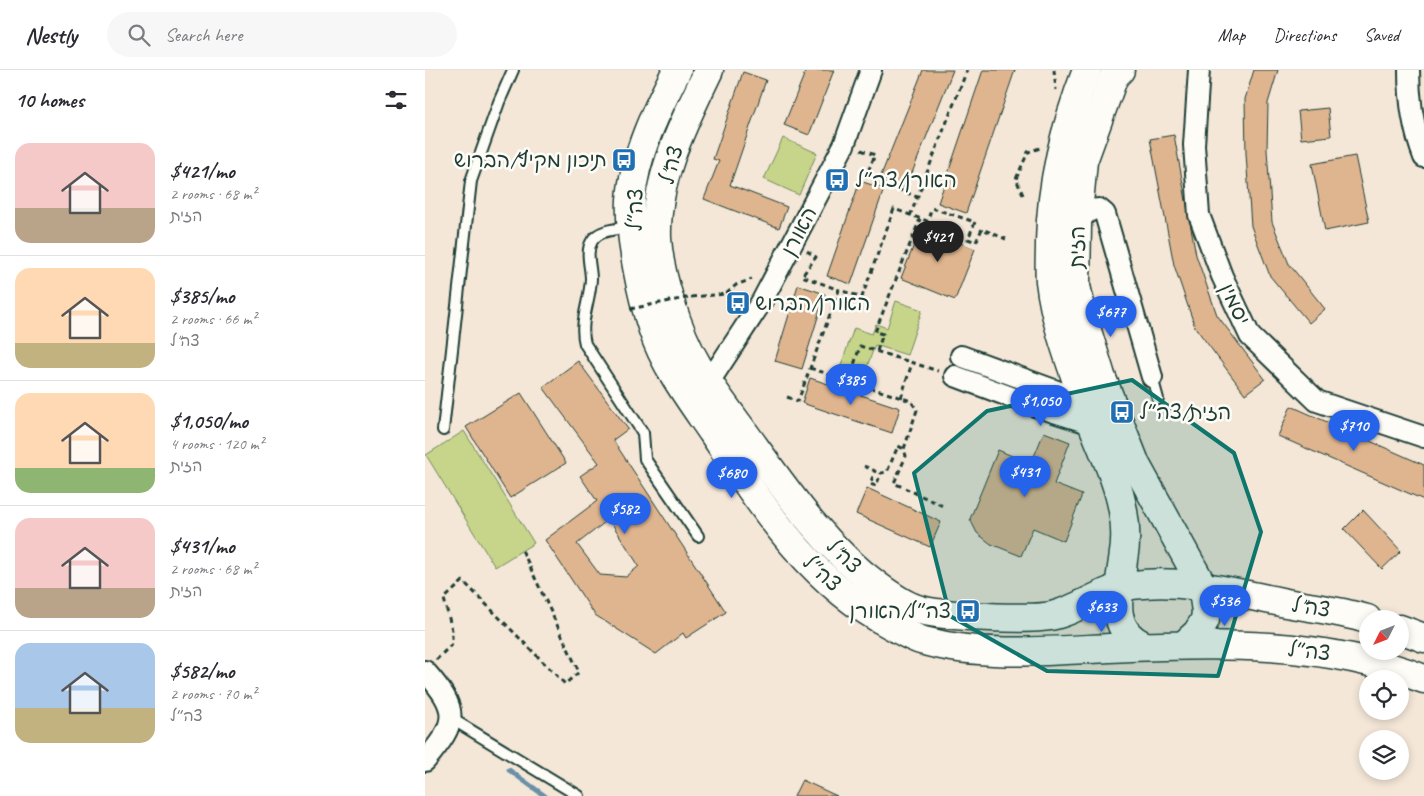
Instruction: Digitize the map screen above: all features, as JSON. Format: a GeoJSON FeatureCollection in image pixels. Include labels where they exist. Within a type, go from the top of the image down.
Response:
{"type":"FeatureCollection","features":[{"type":"Feature","properties":{"kind":"main road","name":"צה״ל"},"geometry":{"type":"LineString","coordinates":[[677,70],[641,153],[631,198],[632,227],[643,293],[653,332],[694,405],[762,505],[798,553],[872,616],[920,640],[965,649],[1012,651],[1184,645],[1269,648],[1339,654],[1394,668],[1424,679]]}},
{"type":"Feature","properties":{"kind":"main road","name":"צה\"ל"},"geometry":{"type":"LineString","coordinates":[[709,70],[679,133],[670,159],[660,206],[657,238],[671,305],[696,363],[709,382],[791,497],[835,550],[852,567],[890,595],[918,610],[967,615],[1029,618],[1054,616],[1119,588],[1159,582],[1202,585],[1288,604],[1344,612],[1359,617]]}},
{"type":"Feature","properties":{"kind":"main road","name":"הזית"},"geometry":{"type":"LineString","coordinates":[[1087,70],[1070,114],[1057,164],[1051,222],[1050,280],[1058,323],[1088,413],[1118,490],[1123,510],[1126,528],[1119,588]]}},
{"type":"Feature","properties":{"kind":"main road","name":"הזית"},"geometry":{"type":"LineString","coordinates":[[1120,70],[1114,76],[1083,161],[1077,224],[1076,286],[1084,321],[1111,402],[1136,465],[1202,585]]}},
{"type":"Feature","properties":{"kind":"main road"},"geometry":{"type":"LineString","coordinates":[[1184,645],[1197,634],[1205,620],[1206,611],[1202,585]]}},
{"type":"Feature","properties":{"kind":"main road"},"geometry":{"type":"LineString","coordinates":[[1119,588],[1117,611],[1121,624],[1129,637],[1145,646]]}},
{"type":"Feature","properties":{"kind":"main road"},"geometry":{"type":"LineString","coordinates":[[1409,632],[1424,638]]}},
{"type":"Feature","properties":{"kind":"street","name":"האורן"},"geometry":{"type":"LineString","coordinates":[[709,382],[762,301],[844,145],[871,70]]}},
{"type":"Feature","properties":{"kind":"street","name":"יסמין"},"geometry":{"type":"LineString","coordinates":[[1199,70],[1194,145],[1199,215],[1221,276],[1249,336],[1317,401],[1424,437]]}},
{"type":"Feature","properties":{"kind":"street"},"geometry":{"type":"LineString","coordinates":[[1409,70],[1409,87],[1415,132],[1424,157]]}},
{"type":"Feature","properties":{"kind":"street"},"geometry":{"type":"LineString","coordinates":[[1077,224],[1085,214],[1093,209],[1099,209],[1105,214],[1152,377]]}},
{"type":"Feature","properties":{"kind":"street"},"geometry":{"type":"LineString","coordinates":[[961,356],[1088,413]]}},
{"type":"Feature","properties":{"kind":"street"},"geometry":{"type":"LineString","coordinates":[[955,376],[1035,406],[1088,413],[1111,402]]}},
{"type":"Feature","properties":{"kind":"street"},"geometry":{"type":"LineString","coordinates":[[425,671],[443,692],[450,706],[452,719],[438,745],[425,761]]}},
{"type":"Feature","properties":{"kind":"lane"},"geometry":{"type":"LineString","coordinates":[[443,430],[471,181],[499,102],[513,70]]}},
{"type":"Feature","properties":{"kind":"lane"},"geometry":{"type":"LineString","coordinates":[[632,227],[603,232],[592,240],[589,255],[591,279],[582,332],[585,344],[643,433],[645,458],[698,536]]}},
{"type":"Feature","properties":{"kind":"lane"},"geometry":{"type":"LineString","coordinates":[[1152,377],[1158,399]]}},
{"type":"Feature","properties":{"kind":"lane"},"geometry":{"type":"LineString","coordinates":[[452,719],[579,796]]}},
{"type":"Feature","properties":{"kind":"path"},"geometry":{"type":"LineString","coordinates":[[910,216],[967,70]]}},
{"type":"Feature","properties":{"kind":"path"},"geometry":{"type":"LineString","coordinates":[[1054,70],[1056,93]]}},
{"type":"Feature","properties":{"kind":"path"},"geometry":{"type":"LineString","coordinates":[[844,145],[875,155],[866,176],[917,197]]}},
{"type":"Feature","properties":{"kind":"path"},"geometry":{"type":"LineString","coordinates":[[1023,195],[1016,179],[1028,152],[1043,146]]}},
{"type":"Feature","properties":{"kind":"path"},"geometry":{"type":"LineString","coordinates":[[793,243],[816,257],[801,276],[862,297],[895,209],[927,221],[932,208],[975,222],[968,239],[976,242],[982,230],[1006,239]]}},
{"type":"Feature","properties":{"kind":"path"},"geometry":{"type":"LineString","coordinates":[[877,351],[883,334],[875,332],[919,219]]}},
{"type":"Feature","properties":{"kind":"path"},"geometry":{"type":"LineString","coordinates":[[630,310],[691,297],[726,294],[736,285],[779,270]]}},
{"type":"Feature","properties":{"kind":"path"},"geometry":{"type":"LineString","coordinates":[[787,397],[798,401],[839,290]]}},
{"type":"Feature","properties":{"kind":"path"},"geometry":{"type":"LineString","coordinates":[[849,381],[860,346],[955,376]]}},
{"type":"Feature","properties":{"kind":"path"},"geometry":{"type":"LineString","coordinates":[[901,398],[912,363]]}},
{"type":"Feature","properties":{"kind":"path"},"geometry":{"type":"LineString","coordinates":[[810,368],[911,401],[917,410],[904,449],[906,456],[894,484],[945,507]]}},
{"type":"Feature","properties":{"kind":"path"},"geometry":{"type":"LineString","coordinates":[[864,466],[875,471],[870,484],[875,486],[881,473],[887,472],[898,446],[904,449]]}},
{"type":"Feature","properties":{"kind":"path"},"geometry":{"type":"LineString","coordinates":[[425,671],[452,644],[452,630],[444,599],[463,581],[565,684],[579,672],[522,550]]}},
{"type":"Feature","properties":{"kind":"highlighted area"},"geometry":{"type":"Polygon","coordinates":[[[1132,380],[1234,453],[1261,532],[1218,676],[1047,671],[950,616],[914,473],[987,411],[1132,380]]]}},
{"type":"Feature","properties":{"kind":"green space"},"geometry":{"type":"Polygon","coordinates":[[[783,138],[817,153],[799,195],[764,179],[783,138]]]}},
{"type":"Feature","properties":{"kind":"green space"},"geometry":{"type":"Polygon","coordinates":[[[896,301],[922,310],[907,355],[875,345],[864,375],[840,368],[854,328],[872,334],[876,324],[887,328],[896,301]]]}},
{"type":"Feature","properties":{"kind":"green space"},"geometry":{"type":"Polygon","coordinates":[[[464,431],[534,543],[495,567],[426,455],[464,431]]]}},
{"type":"Feature","properties":{"kind":"building"},"geometry":{"type":"Polygon","coordinates":[[[806,70],[834,70],[809,135],[784,125],[806,70]]]}},
{"type":"Feature","properties":{"kind":"building"},"geometry":{"type":"Polygon","coordinates":[[[923,70],[953,70],[906,188],[880,178],[923,70]]]}},
{"type":"Feature","properties":{"kind":"building"},"geometry":{"type":"Polygon","coordinates":[[[983,70],[1015,70],[966,213],[938,203],[983,70]]]}},
{"type":"Feature","properties":{"kind":"building"},"geometry":{"type":"Polygon","coordinates":[[[1254,70],[1278,70],[1268,103],[1267,150],[1272,222],[1289,264],[1325,309],[1309,323],[1270,276],[1251,226],[1246,154],[1245,99],[1254,70]]]}},
{"type":"Feature","properties":{"kind":"building"},"geometry":{"type":"Polygon","coordinates":[[[743,72],[766,80],[730,185],[787,207],[779,228],[704,199],[719,161],[713,159],[743,72]]]}},
{"type":"Feature","properties":{"kind":"building"},"geometry":{"type":"Polygon","coordinates":[[[1328,108],[1331,136],[1301,139],[1298,111],[1328,108]]]}},
{"type":"Feature","properties":{"kind":"building"},"geometry":{"type":"Polygon","coordinates":[[[1174,135],[1196,255],[1217,315],[1265,379],[1245,394],[1195,327],[1174,265],[1150,139],[1174,135]]]}},
{"type":"Feature","properties":{"kind":"building"},"geometry":{"type":"Polygon","coordinates":[[[1355,156],[1369,222],[1325,231],[1312,164],[1355,156]]]}},
{"type":"Feature","properties":{"kind":"building"},"geometry":{"type":"Polygon","coordinates":[[[860,181],[884,189],[851,284],[827,276],[860,181]]]}},
{"type":"Feature","properties":{"kind":"building"},"geometry":{"type":"Polygon","coordinates":[[[921,227],[975,249],[955,300],[901,278],[921,227]]]}},
{"type":"Feature","properties":{"kind":"building"},"geometry":{"type":"Polygon","coordinates":[[[798,285],[825,294],[802,369],[775,361],[798,285]]]}},
{"type":"Feature","properties":{"kind":"building"},"geometry":{"type":"Polygon","coordinates":[[[578,361],[628,429],[613,440],[726,612],[686,638],[683,633],[656,654],[595,615],[545,540],[597,501],[580,476],[599,463],[543,387],[578,361]],[[609,519],[577,544],[600,575],[626,577],[639,566],[609,519]]]}},
{"type":"Feature","properties":{"kind":"building"},"geometry":{"type":"Polygon","coordinates":[[[810,378],[900,408],[892,433],[802,403],[810,378]]]}},
{"type":"Feature","properties":{"kind":"building"},"geometry":{"type":"Polygon","coordinates":[[[521,393],[566,463],[510,498],[466,427],[521,393]]]}},
{"type":"Feature","properties":{"kind":"building"},"geometry":{"type":"Polygon","coordinates":[[[1291,406],[1424,465],[1424,500],[1278,436],[1291,406]]]}},
{"type":"Feature","properties":{"kind":"building"},"geometry":{"type":"Polygon","coordinates":[[[1044,432],[1070,442],[1054,484],[1082,495],[1064,541],[1033,528],[1021,556],[991,544],[977,533],[970,519],[998,450],[1031,464],[1044,432]]]}},
{"type":"Feature","properties":{"kind":"building"},"geometry":{"type":"Polygon","coordinates":[[[867,488],[941,522],[930,547],[856,514],[867,488]]]}},
{"type":"Feature","properties":{"kind":"building"},"geometry":{"type":"Polygon","coordinates":[[[1363,510],[1401,551],[1382,569],[1344,529],[1363,510]]]}},
{"type":"Feature","properties":{"kind":"building"},"geometry":{"type":"Polygon","coordinates":[[[802,780],[837,796],[794,796],[802,780]]]}},
{"type":"Feature","properties":{"kind":"waterway"},"geometry":{"type":"LineString","coordinates":[[509,770],[545,796]]}},
{"type":"Feature","properties":{"kind":"place","name":"תיכון מקיף/הברוש"},"geometry":{"type":"Point","coordinates":[624,160]}},
{"type":"Feature","properties":{"kind":"place","name":"האורן/צה״ל"},"geometry":{"type":"Point","coordinates":[837,180]}},
{"type":"Feature","properties":{"kind":"place","name":"האורן/הברוש"},"geometry":{"type":"Point","coordinates":[738,303]}},
{"type":"Feature","properties":{"kind":"place","name":"הזית/צה״ל"},"geometry":{"type":"Point","coordinates":[1122,412]}},
{"type":"Feature","properties":{"kind":"place","name":"צה״ל/האורן"},"geometry":{"type":"Point","coordinates":[968,611]}}]}
